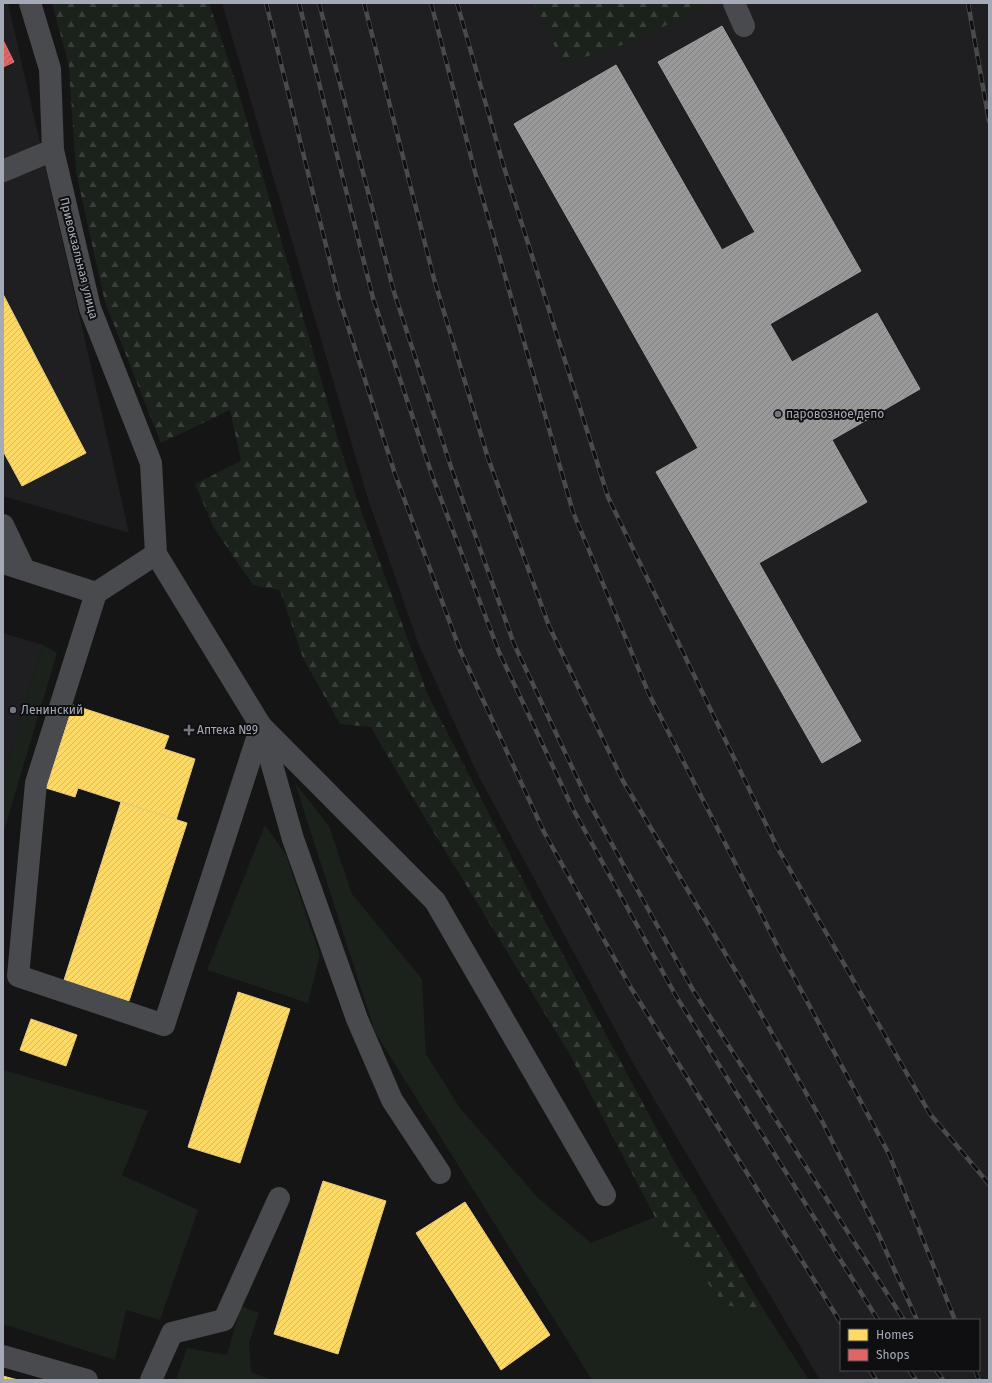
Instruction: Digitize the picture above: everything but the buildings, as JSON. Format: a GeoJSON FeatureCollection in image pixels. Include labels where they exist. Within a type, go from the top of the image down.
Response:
{"type":"FeatureCollection","features":[{"type":"Feature","properties":{"kind":"street","name":"Привокзальная улица"},"geometry":{"type":"LineString","coordinates":[[30,3],[50,69],[53,150],[90,308],[151,463],[156,554]]}},
{"type":"Feature","properties":{"kind":"street"},"geometry":{"type":"LineString","coordinates":[[734,3],[744,26]]}},
{"type":"Feature","properties":{"kind":"street"},"geometry":{"type":"LineString","coordinates":[[3,171],[53,150]]}},
{"type":"Feature","properties":{"kind":"street"},"geometry":{"type":"LineString","coordinates":[[3,525],[24,569]]}},
{"type":"Feature","properties":{"kind":"street"},"geometry":{"type":"LineString","coordinates":[[261,726],[164,1025],[18,976],[36,783],[96,593],[156,554],[261,726],[435,901],[605,1195]]}},
{"type":"Feature","properties":{"kind":"street"},"geometry":{"type":"LineString","coordinates":[[3,563],[96,593]]}},
{"type":"Feature","properties":{"kind":"street"},"geometry":{"type":"LineString","coordinates":[[261,726],[293,839],[357,1019],[392,1100],[440,1173]]}},
{"type":"Feature","properties":{"kind":"street"},"geometry":{"type":"LineString","coordinates":[[151,1380],[172,1333],[224,1320],[279,1198]]}},
{"type":"Feature","properties":{"kind":"street"},"geometry":{"type":"LineString","coordinates":[[3,1356],[87,1380]]}},
{"type":"Feature","properties":{"kind":"shaded area"},"geometry":{"type":"Polygon","coordinates":[[[3,3],[8,3],[129,533],[3,496],[3,3]]]}},
{"type":"Feature","properties":{"kind":"shaded area"},"geometry":{"type":"Polygon","coordinates":[[[222,3],[989,3],[989,1380],[820,1380],[637,1070],[477,773],[418,643],[367,496],[222,3]]]}},
{"type":"Feature","properties":{"kind":"shaded area","name":"Ленинский"},"geometry":{"type":"Polygon","coordinates":[[[3,633],[43,645],[3,776],[3,633]]]}},
{"type":"Feature","properties":{"kind":"green space"},"geometry":{"type":"Polygon","coordinates":[[[52,3],[209,3],[237,86],[340,446],[357,499],[427,693],[526,886],[674,1161],[765,1312],[725,1305],[655,1217],[569,1053],[371,727],[340,724],[303,658],[280,590],[253,585],[214,528],[195,484],[241,461],[230,410],[161,443],[105,302],[76,172],[69,66],[52,3]]]}},
{"type":"Feature","properties":{"kind":"green space"},"geometry":{"type":"Polygon","coordinates":[[[534,3],[707,3],[707,5],[634,41],[563,64],[534,3]]]}},
{"type":"Feature","properties":{"kind":"green space"},"geometry":{"type":"Polygon","coordinates":[[[43,645],[57,653],[3,834],[3,776],[43,645]]]}},
{"type":"Feature","properties":{"kind":"green space"},"geometry":{"type":"Polygon","coordinates":[[[295,783],[329,826],[352,894],[422,979],[426,1054],[460,1108],[537,1197],[591,1243],[655,1217],[725,1305],[765,1312],[809,1380],[592,1380],[375,1032],[295,783]]]}},
{"type":"Feature","properties":{"kind":"green space"},"geometry":{"type":"Polygon","coordinates":[[[265,825],[286,855],[320,955],[308,1003],[207,970],[265,825]]]}},
{"type":"Feature","properties":{"kind":"green space"},"geometry":{"type":"Polygon","coordinates":[[[3,1070],[148,1111],[122,1175],[198,1210],[160,1320],[126,1310],[115,1360],[3,1324],[3,1070]]]}},
{"type":"Feature","properties":{"kind":"green space"},"geometry":{"type":"Polygon","coordinates":[[[241,1306],[259,1313],[249,1343],[251,1372],[272,1380],[176,1380],[187,1348],[227,1355],[241,1306]]]}},
{"type":"Feature","properties":{"kind":"railway"},"geometry":{"type":"LineString","coordinates":[[266,3],[339,298],[395,474],[460,650],[544,832],[631,988],[840,1321]]}},
{"type":"Feature","properties":{"kind":"railway"},"geometry":{"type":"LineString","coordinates":[[299,3],[373,298],[433,478],[499,652],[573,809],[676,996],[877,1319]]}},
{"type":"Feature","properties":{"kind":"railway"},"geometry":{"type":"LineString","coordinates":[[319,3],[394,292],[452,470],[514,644],[588,801],[693,990],[903,1319]]}},
{"type":"Feature","properties":{"kind":"railway"},"geometry":{"type":"LineString","coordinates":[[364,3],[434,279],[488,458],[549,626],[623,781],[757,1007],[822,1121],[877,1231],[917,1319]]}},
{"type":"Feature","properties":{"kind":"railway"},"geometry":{"type":"LineString","coordinates":[[431,3],[475,172],[573,512],[649,694],[780,951],[889,1154],[955,1319]]}},
{"type":"Feature","properties":{"kind":"railway"},"geometry":{"type":"LineString","coordinates":[[457,3],[503,164],[608,497],[777,847],[930,1114],[989,1184]]}},
{"type":"Feature","properties":{"kind":"railway"},"geometry":{"type":"LineString","coordinates":[[968,3],[989,121]]}},
{"type":"Feature","properties":{"kind":"railway"},"geometry":{"type":"LineString","coordinates":[[871,1371],[876,1380]]}},
{"type":"Feature","properties":{"kind":"railway"},"geometry":{"type":"LineString","coordinates":[[910,1371],[916,1380]]}},
{"type":"Feature","properties":{"kind":"railway"},"geometry":{"type":"LineString","coordinates":[[937,1371],[943,1380]]}},
{"type":"Feature","properties":{"kind":"railway"},"geometry":{"type":"LineString","coordinates":[[975,1371],[979,1380]]}},
{"type":"Feature","properties":{"kind":"place","name":"паровозное депо"},"geometry":{"type":"Point","coordinates":[778,414]}},
{"type":"Feature","properties":{"kind":"place","name":"Ленинский"},"geometry":{"type":"Point","coordinates":[13,710]}},
{"type":"Feature","properties":{"kind":"place","name":"Аптека №9"},"geometry":{"type":"Point","coordinates":[189,730]}}]}
